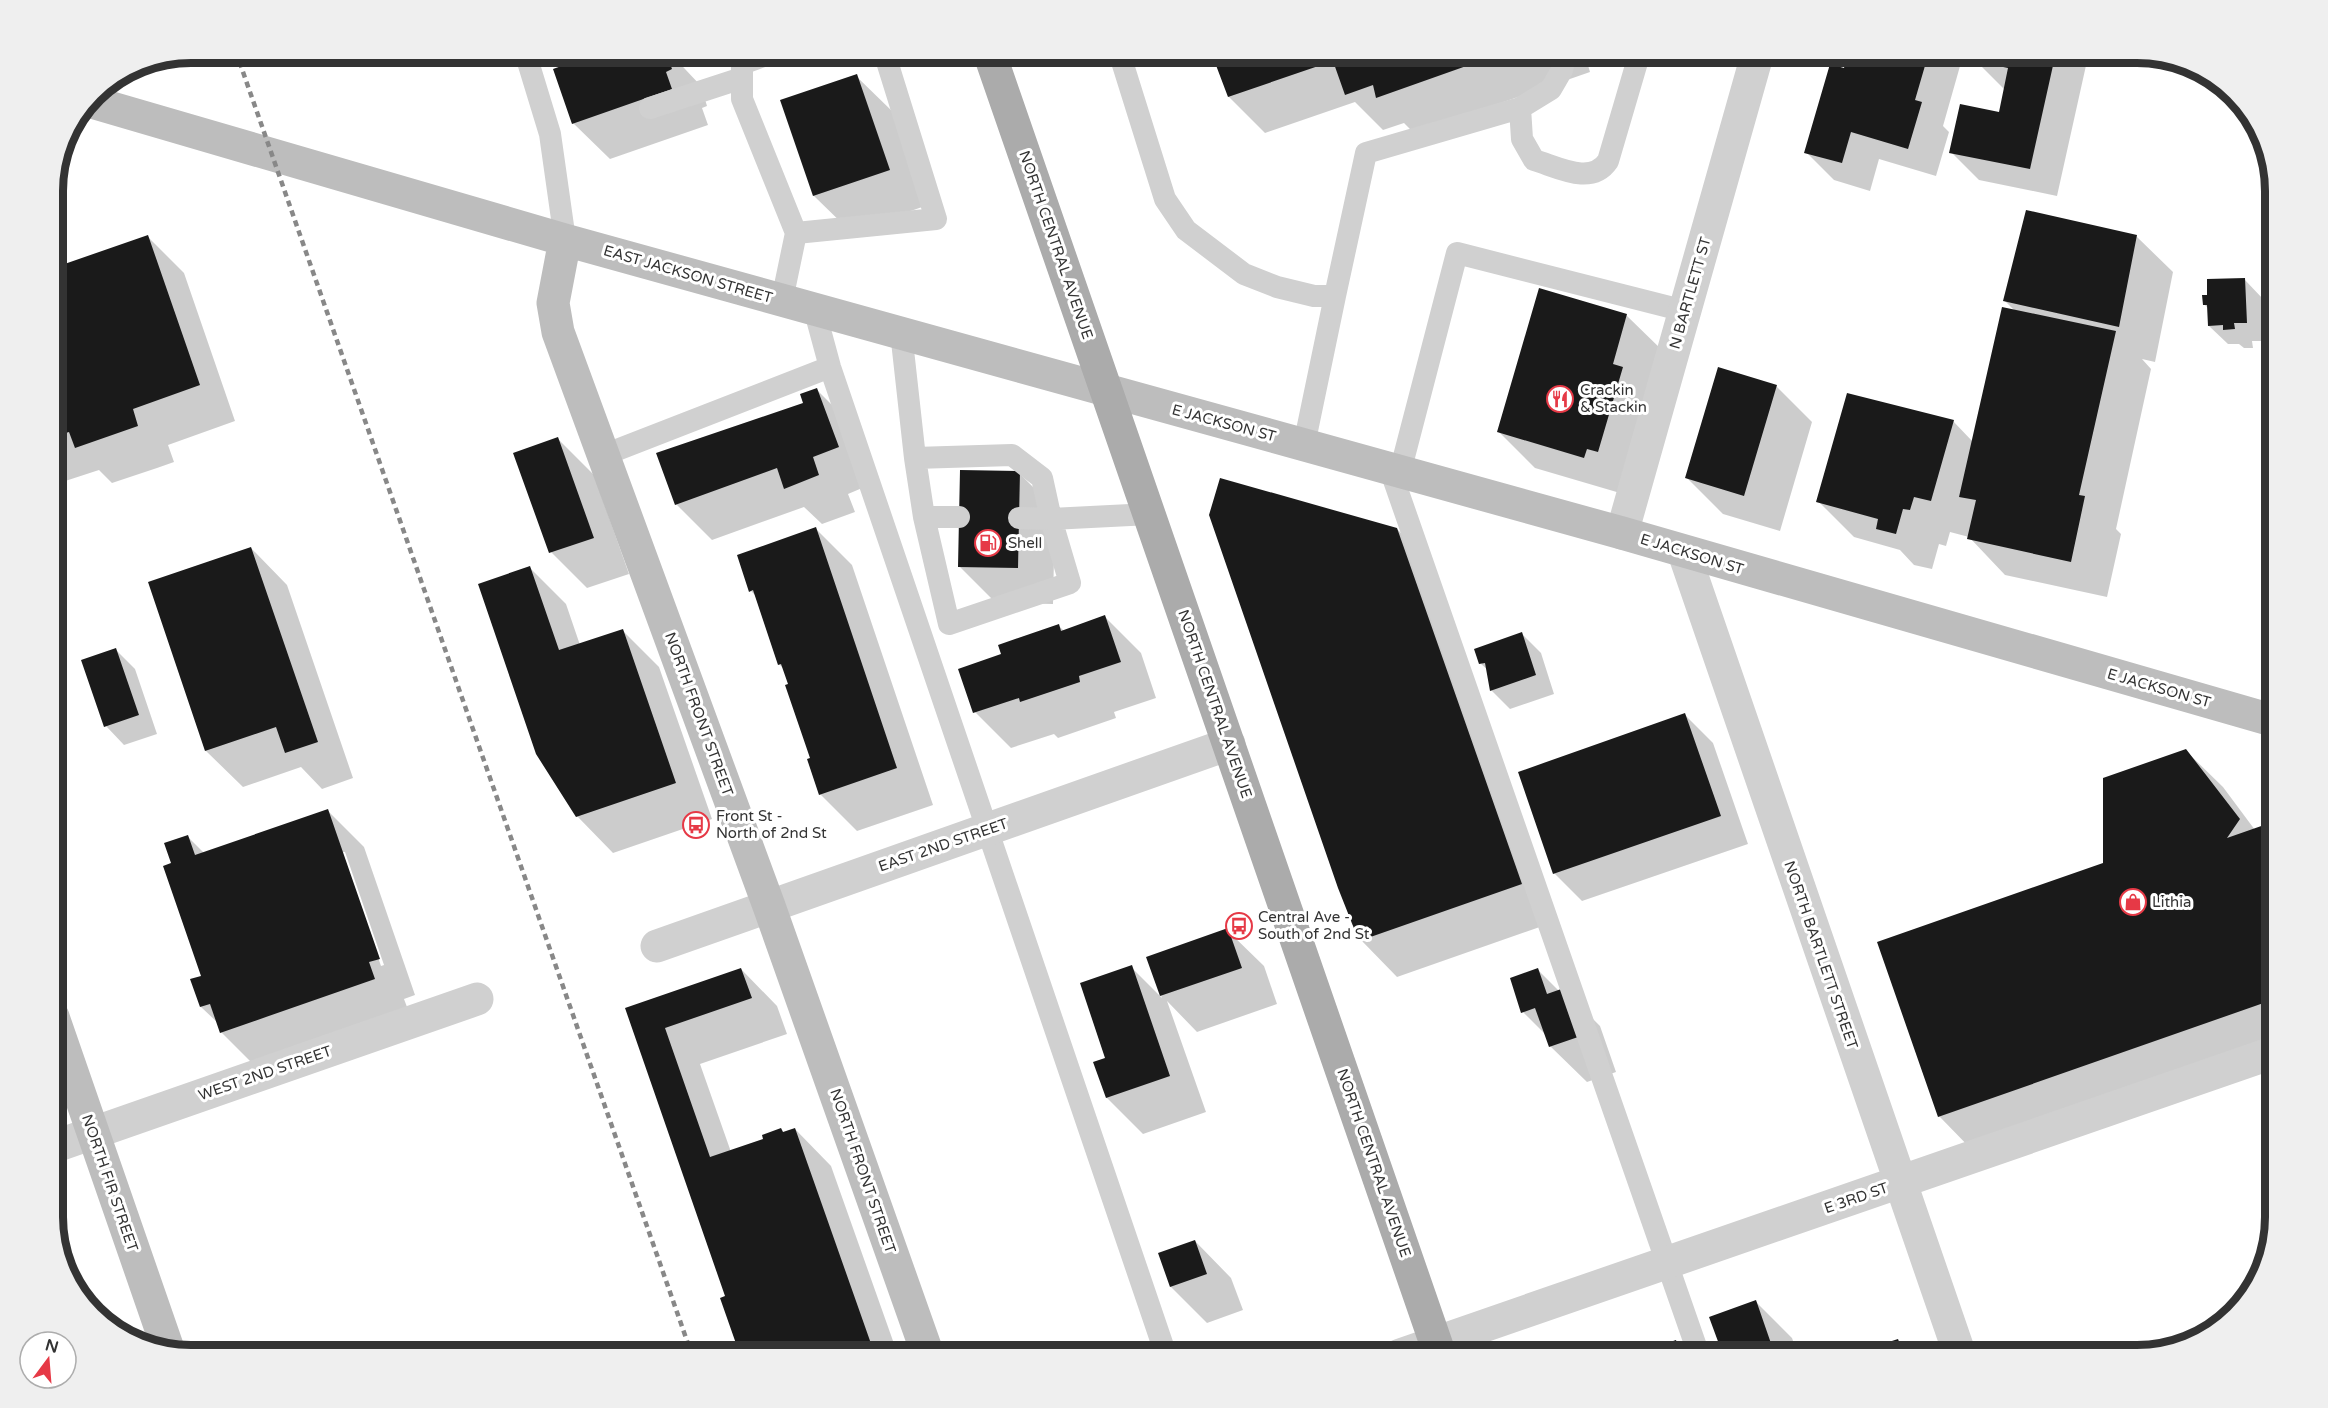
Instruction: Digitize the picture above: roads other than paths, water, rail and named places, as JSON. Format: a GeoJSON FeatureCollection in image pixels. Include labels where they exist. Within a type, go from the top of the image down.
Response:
{"type":"FeatureCollection","features":[{"type":"Feature","properties":{"kind":"main road","name":"NORTH CENTRAL AVENUE"},"geometry":{"type":"LineString","coordinates":[[993,63],[1437,1345]]}},
{"type":"Feature","properties":{"kind":"street","name":"N BARTLETT ST"},"geometry":{"type":"LineString","coordinates":[[1622,533],[1755,63]]}},
{"type":"Feature","properties":{"kind":"street","name":"EAST JACKSON STREET"},"geometry":{"type":"LineString","coordinates":[[98,104],[565,240],[1107,390]]}},
{"type":"Feature","properties":{"kind":"street","name":"NORTH FRONT STREET"},"geometry":{"type":"LineString","coordinates":[[565,240],[553,303],[558,332],[769,906],[924,1345]]}},
{"type":"Feature","properties":{"kind":"street","name":"E JACKSON ST"},"geometry":{"type":"LineString","coordinates":[[1107,390],[1622,533],[1684,553],[2265,718]]}},
{"type":"Feature","properties":{"kind":"street","name":"NORTH BARTLETT STREET"},"geometry":{"type":"LineString","coordinates":[[1684,553],[1956,1345]]}},
{"type":"Feature","properties":{"kind":"street","name":"EAST 2ND STREET"},"geometry":{"type":"LineString","coordinates":[[657,946],[1229,744]]}},
{"type":"Feature","properties":{"kind":"street","name":"WEST 2ND STREET"},"geometry":{"type":"LineString","coordinates":[[63,1144],[477,999]]}},
{"type":"Feature","properties":{"kind":"street","name":"NORTH FIR STREET"},"geometry":{"type":"LineString","coordinates":[[63,1046],[166,1342]]}},
{"type":"Feature","properties":{"kind":"street","name":"E 3RD ST"},"geometry":{"type":"LineString","coordinates":[[1449,1345],[1666,1263],[2265,1056]]}},
{"type":"Feature","properties":{"kind":"lane"},"geometry":{"type":"LineString","coordinates":[[528,63],[550,134],[565,240]]}},
{"type":"Feature","properties":{"kind":"lane"},"geometry":{"type":"LineString","coordinates":[[745,63],[742,64],[742,99],[796,233],[782,300]]}},
{"type":"Feature","properties":{"kind":"lane"},"geometry":{"type":"LineString","coordinates":[[796,233],[936,219],[887,63]]}},
{"type":"Feature","properties":{"kind":"lane"},"geometry":{"type":"LineString","coordinates":[[1122,63],[1165,199],[1186,230],[1244,274],[1277,287],[1314,296],[1335,296]]}},
{"type":"Feature","properties":{"kind":"lane"},"geometry":{"type":"LineString","coordinates":[[1304,445],[1366,153],[1520,108],[1551,89],[1564,63]]}},
{"type":"Feature","properties":{"kind":"lane"},"geometry":{"type":"LineString","coordinates":[[1520,108],[1522,140],[1534,160],[1582,174],[1594,174],[1608,161],[1637,63]]}},
{"type":"Feature","properties":{"kind":"lane"},"geometry":{"type":"LineString","coordinates":[[650,108],[742,78]]}},
{"type":"Feature","properties":{"kind":"lane"},"geometry":{"type":"LineString","coordinates":[[1685,310],[1457,253],[1395,470],[1695,1345]]}},
{"type":"Feature","properties":{"kind":"lane"},"geometry":{"type":"LineString","coordinates":[[814,308],[830,367],[1162,1345]]}},
{"type":"Feature","properties":{"kind":"lane"},"geometry":{"type":"LineString","coordinates":[[901,333],[915,458],[924,517],[949,624],[1070,583],[1051,519],[1042,478],[1012,455],[915,458]]}},
{"type":"Feature","properties":{"kind":"lane"},"geometry":{"type":"LineString","coordinates":[[604,455],[830,367]]}},
{"type":"Feature","properties":{"kind":"lane"},"geometry":{"type":"LineString","coordinates":[[1019,518],[1051,519],[1150,514]]}},
{"type":"Feature","properties":{"kind":"lane"},"geometry":{"type":"LineString","coordinates":[[924,517],[959,517]]}},
{"type":"Feature","properties":{"kind":"lane"},"geometry":{"type":"LineString","coordinates":[[901,571],[935,562]]}},
{"type":"Feature","properties":{"kind":"railway"},"geometry":{"type":"LineString","coordinates":[[240,63],[689,1345]]}},
{"type":"Feature","properties":{"kind":"place","name":"Crackin & Stackin"},"geometry":{"type":"Point","coordinates":[1560,399]}},
{"type":"Feature","properties":{"kind":"place","name":"Shell"},"geometry":{"type":"Point","coordinates":[988,543]}},
{"type":"Feature","properties":{"kind":"place","name":"Front St - North of 2nd St"},"geometry":{"type":"Point","coordinates":[696,825]}},
{"type":"Feature","properties":{"kind":"place","name":"Lithia"},"geometry":{"type":"Point","coordinates":[2133,902]}},
{"type":"Feature","properties":{"kind":"place","name":"Central Ave - South of 2nd St"},"geometry":{"type":"Point","coordinates":[1239,926]}}]}
